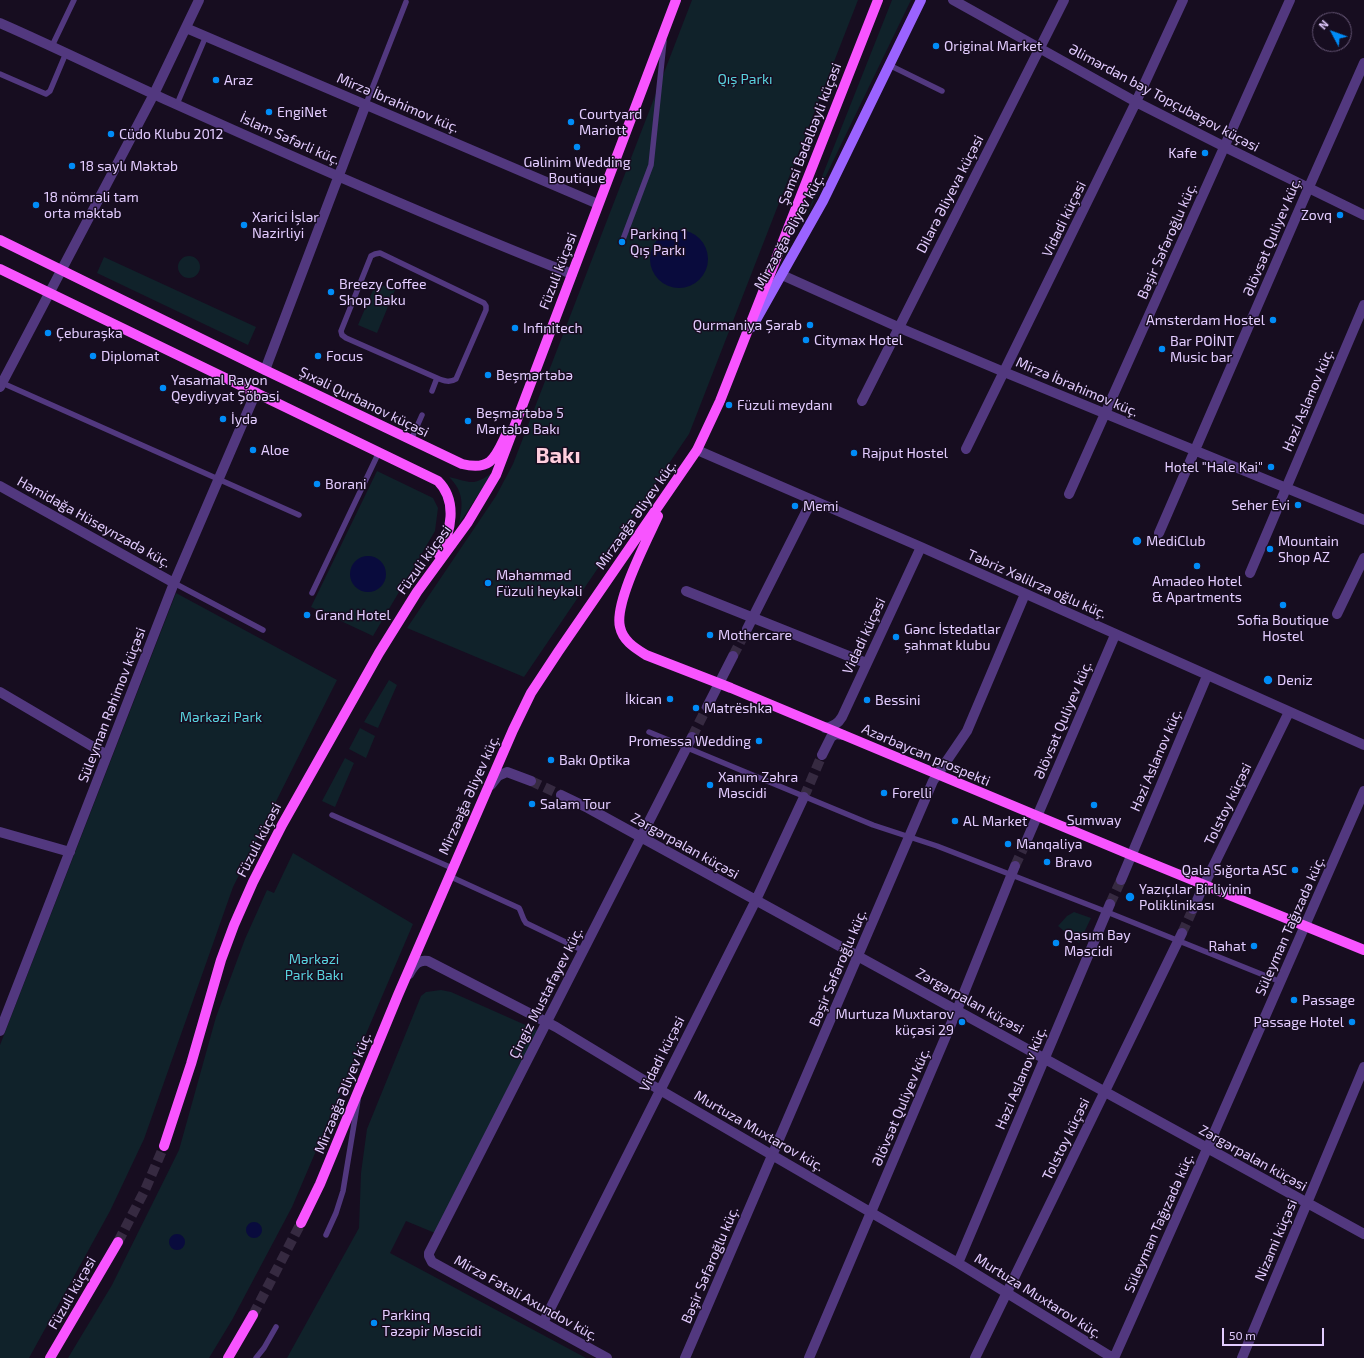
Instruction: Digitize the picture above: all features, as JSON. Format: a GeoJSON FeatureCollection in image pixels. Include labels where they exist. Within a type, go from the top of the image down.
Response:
{"type":"FeatureCollection","features":[{"type":"Feature","properties":{"kind":"main road","name":"Füzuli küçəsi"},"geometry":{"type":"LineString","coordinates":[[164,1146],[191,1064],[221,960],[234,925],[253,882],[282,825],[386,640],[468,522],[496,476],[676,0]]}},
{"type":"Feature","properties":{"kind":"main road","name":"Şəmsi Bədəlbəyli küçəsi"},"geometry":{"type":"LineString","coordinates":[[741,346],[878,0]]}},
{"type":"Feature","properties":{"kind":"main road","name":"Şıxəli Qurbanov küçəsi"},"geometry":{"type":"LineString","coordinates":[[0,240],[265,370],[462,464],[476,467],[484,466],[493,459],[538,364]]}},
{"type":"Feature","properties":{"kind":"main road"},"geometry":{"type":"LineString","coordinates":[[0,269],[432,477],[442,485],[447,493],[450,507],[449,529],[440,553],[418,592]]}},
{"type":"Feature","properties":{"kind":"main road","name":"Mirzəağa Əliyev küç."},"geometry":{"type":"LineString","coordinates":[[301,1223],[320,1184],[450,872],[523,709],[540,678],[697,450],[717,407],[741,346]]}},
{"type":"Feature","properties":{"kind":"main road","name":"Azərbaycan prospekti"},"geometry":{"type":"LineString","coordinates":[[668,494],[622,598],[618,618],[620,627],[625,639],[634,648],[646,655],[844,735],[1305,927],[1364,950]]}},
{"type":"Feature","properties":{"kind":"main road","name":"Füzuli küçəsi"},"geometry":{"type":"LineString","coordinates":[[50,1358],[118,1242]]}},
{"type":"Feature","properties":{"kind":"main road"},"geometry":{"type":"LineString","coordinates":[[228,1358],[252,1315]]}},
{"type":"Feature","properties":{"kind":"street"},"geometry":{"type":"LineString","coordinates":[[1,384],[154,94],[199,0]]}},
{"type":"Feature","properties":{"kind":"street","name":"Mirzəağa Əliyev küç."},"geometry":{"type":"LineString","coordinates":[[741,346],[824,201],[921,0]]}},
{"type":"Feature","properties":{"kind":"street","name":"Əlimərdan bəy Topçubaşov küçəsi"},"geometry":{"type":"LineString","coordinates":[[953,0],[1136,102],[1364,215]]}},
{"type":"Feature","properties":{"kind":"street","name":"Dilarə Əliyeva küçəsi"},"geometry":{"type":"LineString","coordinates":[[862,401],[1064,0]]}},
{"type":"Feature","properties":{"kind":"street","name":"Vidadi küçəsi"},"geometry":{"type":"LineString","coordinates":[[966,449],[1136,102],[1183,0]]}},
{"type":"Feature","properties":{"kind":"street","name":"Bəşir Səfəroğlu küç."},"geometry":{"type":"LineString","coordinates":[[1069,494],[1290,0]]}},
{"type":"Feature","properties":{"kind":"street","name":"İslam Səfərli küç."},"geometry":{"type":"LineString","coordinates":[[0,23],[154,94],[339,176],[463,230],[572,274]]}},
{"type":"Feature","properties":{"kind":"street","name":"Mirzə İbrahimov küç."},"geometry":{"type":"LineString","coordinates":[[186,28],[598,204]]}},
{"type":"Feature","properties":{"kind":"street","name":"Əlövsət Quliyev küç."},"geometry":{"type":"LineString","coordinates":[[1159,533],[1364,63]]}},
{"type":"Feature","properties":{"kind":"street"},"geometry":{"type":"LineString","coordinates":[[265,370],[366,104]]}},
{"type":"Feature","properties":{"kind":"street","name":"Mirzə İbrahimov küç."},"geometry":{"type":"LineString","coordinates":[[782,275],[899,328],[1104,414],[1364,520]]}},
{"type":"Feature","properties":{"kind":"street","name":"Həzi Aslanov küç."},"geometry":{"type":"LineString","coordinates":[[1250,573],[1364,305]]}},
{"type":"Feature","properties":{"kind":"street","name":"Süleyman Rəhimov küçəsi"},"geometry":{"type":"LineString","coordinates":[[1,1025],[174,583],[256,392]]}},
{"type":"Feature","properties":{"kind":"street","name":"Təbriz Xəlilrza oğlu küç."},"geometry":{"type":"LineString","coordinates":[[697,450],[921,547],[1364,745]]}},
{"type":"Feature","properties":{"kind":"street","name":"Həmidağa Hüseynzadə küç."},"geometry":{"type":"LineString","coordinates":[[0,486],[174,583]]}},
{"type":"Feature","properties":{"kind":"street"},"geometry":{"type":"LineString","coordinates":[[747,629],[812,500]]}},
{"type":"Feature","properties":{"kind":"street","name":"Vidadi küçəsi"},"geometry":{"type":"LineString","coordinates":[[825,728],[833,727],[840,721],[921,547]]}},
{"type":"Feature","properties":{"kind":"street"},"geometry":{"type":"LineString","coordinates":[[1337,614],[1364,558]]}},
{"type":"Feature","properties":{"kind":"street"},"geometry":{"type":"LineString","coordinates":[[686,591],[866,663]]}},
{"type":"Feature","properties":{"kind":"street","name":"Bəşir Səfəroğlu küç."},"geometry":{"type":"LineString","coordinates":[[686,1358],[936,774],[967,731],[1025,594]]}},
{"type":"Feature","properties":{"kind":"street","name":"Əlövsət Quliyev küç."},"geometry":{"type":"LineString","coordinates":[[1026,842],[1115,635]]}},
{"type":"Feature","properties":{"kind":"street"},"geometry":{"type":"LineString","coordinates":[[707,707],[733,656]]}},
{"type":"Feature","properties":{"kind":"street","name":"Həzi Aslanov küç."},"geometry":{"type":"LineString","coordinates":[[1121,880],[1207,676]]}},
{"type":"Feature","properties":{"kind":"street"},"geometry":{"type":"LineString","coordinates":[[0,692],[107,755]]}},
{"type":"Feature","properties":{"kind":"street","name":"Tolstoy küçəsi"},"geometry":{"type":"LineString","coordinates":[[1193,909],[1289,712]]}},
{"type":"Feature","properties":{"kind":"street"},"geometry":{"type":"LineString","coordinates":[[822,755],[831,736],[836,734],[844,735]]}},
{"type":"Feature","properties":{"kind":"street","name":"Çingiz Mustafayev küç."},"geometry":{"type":"LineString","coordinates":[[432,1262],[429,1256],[431,1248],[692,737]]}},
{"type":"Feature","properties":{"kind":"street"},"geometry":{"type":"LineString","coordinates":[[483,797],[494,780],[504,772],[509,772],[531,781]]}},
{"type":"Feature","properties":{"kind":"street","name":"Süleyman Tağızadə küç."},"geometry":{"type":"LineString","coordinates":[[1114,1358],[1364,791]]}},
{"type":"Feature","properties":{"kind":"street","name":"Zərgərpalan küçəsi"},"geometry":{"type":"LineString","coordinates":[[561,795],[641,837],[1364,1234]]}},
{"type":"Feature","properties":{"kind":"street","name":"Vidadi küçəsi"},"geometry":{"type":"LineString","coordinates":[[543,1323],[756,900],[804,796]]}},
{"type":"Feature","properties":{"kind":"street"},"geometry":{"type":"LineString","coordinates":[[0,832],[70,852]]}},
{"type":"Feature","properties":{"kind":"street","name":"Əlövsət Quliyev küç."},"geometry":{"type":"LineString","coordinates":[[809,1358],[957,1010],[1015,866]]}},
{"type":"Feature","properties":{"kind":"street","name":"Həzi Aslanov küç."},"geometry":{"type":"LineString","coordinates":[[958,1263],[1109,908]]}},
{"type":"Feature","properties":{"kind":"street","name":"Tolstoy küçəsi"},"geometry":{"type":"LineString","coordinates":[[975,1358],[1008,1293],[1179,937]]}},
{"type":"Feature","properties":{"kind":"street","name":"Murtuza Muxtarov küç."},"geometry":{"type":"LineString","coordinates":[[398,995],[415,965],[424,960],[428,962],[547,1023],[872,1212],[1114,1358]]}},
{"type":"Feature","properties":{"kind":"street","name":"Nizami küçəsi"},"geometry":{"type":"LineString","coordinates":[[1242,1358],[1364,1067]]}},
{"type":"Feature","properties":{"kind":"street","name":"Mirzə Fətəli Axundov küç."},"geometry":{"type":"LineString","coordinates":[[432,1262],[607,1358]]}},
{"type":"Feature","properties":{"kind":"lane"},"geometry":{"type":"LineString","coordinates":[[52,46],[74,0]]}},
{"type":"Feature","properties":{"kind":"lane"},"geometry":{"type":"LineString","coordinates":[[366,104],[406,2]]}},
{"type":"Feature","properties":{"kind":"lane"},"geometry":{"type":"LineString","coordinates":[[622,242],[651,165],[666,28]]}},
{"type":"Feature","properties":{"kind":"lane"},"geometry":{"type":"LineString","coordinates":[[177,104],[206,36]]}},
{"type":"Feature","properties":{"kind":"lane"},"geometry":{"type":"LineString","coordinates":[[0,74],[46,94],[50,91],[66,53]]}},
{"type":"Feature","properties":{"kind":"lane"},"geometry":{"type":"LineString","coordinates":[[889,65],[942,91]]}},
{"type":"Feature","properties":{"kind":"lane"},"geometry":{"type":"LineString","coordinates":[[380,254],[394,260],[484,303],[486,306],[486,310],[456,379],[447,382],[437,378],[342,335],[341,331],[371,256],[380,254]]}},
{"type":"Feature","properties":{"kind":"lane"},"geometry":{"type":"LineString","coordinates":[[432,391],[437,378]]}},
{"type":"Feature","properties":{"kind":"lane"},"geometry":{"type":"LineString","coordinates":[[1,384],[299,515]]}},
{"type":"Feature","properties":{"kind":"lane"},"geometry":{"type":"LineString","coordinates":[[411,440],[422,415]]}},
{"type":"Feature","properties":{"kind":"lane"},"geometry":{"type":"LineString","coordinates":[[312,593],[379,452]]}},
{"type":"Feature","properties":{"kind":"lane"},"geometry":{"type":"LineString","coordinates":[[174,583],[263,630]]}},
{"type":"Feature","properties":{"kind":"lane"},"geometry":{"type":"LineString","coordinates":[[649,732],[873,825],[937,846],[1012,876],[1109,908],[1281,982]]}},
{"type":"Feature","properties":{"kind":"lane"},"geometry":{"type":"LineString","coordinates":[[332,815],[450,872],[519,908],[522,913],[522,918],[526,923],[584,951]]}},
{"type":"Feature","properties":{"kind":"lane"},"geometry":{"type":"LineString","coordinates":[[326,1235],[336,1213],[343,1191],[360,1087]]}},
{"type":"Feature","properties":{"kind":"lane"},"geometry":{"type":"LineString","coordinates":[[256,1358],[264,1348],[276,1327]]}},
{"type":"Feature","properties":{"kind":"green space","name":"Qış Parkı"},"geometry":{"type":"Polygon","coordinates":[[[692,0],[858,0],[689,434],[524,677],[407,628],[496,496],[513,464],[692,0]]]}},
{"type":"Feature","properties":{"kind":"green space"},"geometry":{"type":"Polygon","coordinates":[[[892,0],[911,0],[806,217],[892,0]]]}},
{"type":"Feature","properties":{"kind":"green space"},"geometry":{"type":"Polygon","coordinates":[[[189,256],[197,259],[200,267],[197,275],[189,278],[181,275],[178,267],[181,259],[189,256]]]}},
{"type":"Feature","properties":{"kind":"green space"},"geometry":{"type":"Polygon","coordinates":[[[104,257],[256,327],[248,345],[97,273],[104,257]]]}},
{"type":"Feature","properties":{"kind":"green space"},"geometry":{"type":"Polygon","coordinates":[[[376,283],[395,290],[377,333],[358,325],[376,283]]]}},
{"type":"Feature","properties":{"kind":"green space"},"geometry":{"type":"Polygon","coordinates":[[[377,471],[433,498],[438,508],[435,531],[373,636],[311,607],[377,471]]]}},
{"type":"Feature","properties":{"kind":"green space"},"geometry":{"type":"Polygon","coordinates":[[[493,472],[459,524],[462,504],[460,493],[449,477],[472,482],[481,480],[493,472]]]}},
{"type":"Feature","properties":{"kind":"green space","name":"Mərkəzi Park"},"geometry":{"type":"Polygon","coordinates":[[[176,593],[337,680],[233,887],[144,1139],[110,1211],[29,1358],[0,1358],[0,1045],[176,593]]]}},
{"type":"Feature","properties":{"kind":"green space"},"geometry":{"type":"Polygon","coordinates":[[[389,680],[397,685],[378,728],[364,722],[389,680]]]}},
{"type":"Feature","properties":{"kind":"green space"},"geometry":{"type":"Polygon","coordinates":[[[360,728],[375,736],[366,758],[349,749],[360,728]]]}},
{"type":"Feature","properties":{"kind":"green space"},"geometry":{"type":"Polygon","coordinates":[[[345,758],[354,763],[335,807],[322,801],[345,758]]]}},
{"type":"Feature","properties":{"kind":"green space","name":"Mərkəzi Park Bakı"},"geometry":{"type":"Polygon","coordinates":[[[293,853],[413,924],[292,1207],[232,1320],[209,1358],[68,1358],[112,1285],[179,1150],[216,1017],[245,939],[267,890],[274,893],[293,853]]]}},
{"type":"Feature","properties":{"kind":"green space"},"geometry":{"type":"Polygon","coordinates":[[[1074,912],[1091,918],[1079,943],[1058,926],[1067,916],[1074,912]]]}},
{"type":"Feature","properties":{"kind":"green space"},"geometry":{"type":"Polygon","coordinates":[[[441,990],[451,992],[539,1031],[435,1233],[406,1221],[390,1253],[586,1358],[287,1358],[359,1228],[361,1173],[367,1129],[421,996],[426,992],[441,990]]]}},
{"type":"Feature","properties":{"kind":"shaded area"},"geometry":{"type":"Polygon","coordinates":[[[673,230],[685,230],[700,238],[708,253],[708,265],[700,280],[685,288],[673,288],[658,280],[650,265],[650,253],[658,238],[673,230]]]}},
{"type":"Feature","properties":{"kind":"shaded area"},"geometry":{"type":"Polygon","coordinates":[[[368,556],[381,561],[386,574],[381,587],[368,592],[355,587],[350,574],[355,561],[368,556]]]}},
{"type":"Feature","properties":{"kind":"shaded area"},"geometry":{"type":"Polygon","coordinates":[[[254,1222],[260,1224],[262,1230],[260,1236],[254,1238],[248,1236],[246,1230],[248,1224],[254,1222]]]}},
{"type":"Feature","properties":{"kind":"shaded area"},"geometry":{"type":"Polygon","coordinates":[[[177,1234],[183,1236],[185,1242],[183,1248],[177,1250],[171,1248],[169,1242],[171,1236],[177,1234]]]}},
{"type":"Feature","properties":{"kind":"tunnel"},"geometry":{"type":"LineString","coordinates":[[733,656],[747,629]]}},
{"type":"Feature","properties":{"kind":"tunnel"},"geometry":{"type":"LineString","coordinates":[[692,737],[707,707]]}},
{"type":"Feature","properties":{"kind":"tunnel"},"geometry":{"type":"LineString","coordinates":[[804,797],[822,755]]}},
{"type":"Feature","properties":{"kind":"tunnel"},"geometry":{"type":"LineString","coordinates":[[531,781],[561,795]]}},
{"type":"Feature","properties":{"kind":"tunnel"},"geometry":{"type":"LineString","coordinates":[[1015,866],[1026,842]]}},
{"type":"Feature","properties":{"kind":"tunnel"},"geometry":{"type":"LineString","coordinates":[[1110,904],[1121,880]]}},
{"type":"Feature","properties":{"kind":"tunnel"},"geometry":{"type":"LineString","coordinates":[[1182,933],[1193,909]]}},
{"type":"Feature","properties":{"kind":"tunnel"},"geometry":{"type":"LineString","coordinates":[[118,1242],[145,1190],[164,1146]]}},
{"type":"Feature","properties":{"kind":"tunnel"},"geometry":{"type":"LineString","coordinates":[[253,1315],[301,1223]]}},
{"type":"Feature","properties":{"kind":"place","name":"Original Market"},"geometry":{"type":"Point","coordinates":[936,46]}},
{"type":"Feature","properties":{"kind":"place","name":"Araz"},"geometry":{"type":"Point","coordinates":[216,80]}},
{"type":"Feature","properties":{"kind":"place","name":"EngiNet"},"geometry":{"type":"Point","coordinates":[269,112]}},
{"type":"Feature","properties":{"kind":"place","name":"Courtyard Mariott"},"geometry":{"type":"Point","coordinates":[571,122]}},
{"type":"Feature","properties":{"kind":"place","name":"Cüdo Klubu 2012"},"geometry":{"type":"Point","coordinates":[111,134]}},
{"type":"Feature","properties":{"kind":"place","name":"Gəlinim Wedding Boutique"},"geometry":{"type":"Point","coordinates":[577,147]}},
{"type":"Feature","properties":{"kind":"place","name":"Kafe"},"geometry":{"type":"Point","coordinates":[1205,153]}},
{"type":"Feature","properties":{"kind":"place","name":"18 saylı Məktəb"},"geometry":{"type":"Point","coordinates":[72,166]}},
{"type":"Feature","properties":{"kind":"place","name":"18 nömrəli tam orta məktəb"},"geometry":{"type":"Point","coordinates":[36,205]}},
{"type":"Feature","properties":{"kind":"place","name":"Zovq"},"geometry":{"type":"Point","coordinates":[1340,215]}},
{"type":"Feature","properties":{"kind":"place","name":"Xarici İşlər Nazirliyi"},"geometry":{"type":"Point","coordinates":[244,225]}},
{"type":"Feature","properties":{"kind":"place","name":"Parkinq 1 Qış Parkı"},"geometry":{"type":"Point","coordinates":[622,242]}},
{"type":"Feature","properties":{"kind":"place","name":"Breezy Coffee Shop Baku"},"geometry":{"type":"Point","coordinates":[331,292]}},
{"type":"Feature","properties":{"kind":"place","name":"Amsterdam Hostel"},"geometry":{"type":"Point","coordinates":[1273,320]}},
{"type":"Feature","properties":{"kind":"place","name":"Qurmaniya Şərab"},"geometry":{"type":"Point","coordinates":[810,325]}},
{"type":"Feature","properties":{"kind":"place","name":"Infinitech"},"geometry":{"type":"Point","coordinates":[515,328]}},
{"type":"Feature","properties":{"kind":"place","name":"Çeburaşka"},"geometry":{"type":"Point","coordinates":[48,333]}},
{"type":"Feature","properties":{"kind":"place","name":"Citymax Hotel"},"geometry":{"type":"Point","coordinates":[806,340]}},
{"type":"Feature","properties":{"kind":"place","name":"Bar POİNT Music bar"},"geometry":{"type":"Point","coordinates":[1162,349]}},
{"type":"Feature","properties":{"kind":"place","name":"Diplomat"},"geometry":{"type":"Point","coordinates":[93,356]}},
{"type":"Feature","properties":{"kind":"place","name":"Focus"},"geometry":{"type":"Point","coordinates":[318,356]}},
{"type":"Feature","properties":{"kind":"place","name":"Beşmərtəbə"},"geometry":{"type":"Point","coordinates":[488,375]}},
{"type":"Feature","properties":{"kind":"place","name":"Yasamal Rayon Qeydiyyat Şöbəsi"},"geometry":{"type":"Point","coordinates":[163,388]}},
{"type":"Feature","properties":{"kind":"place","name":"Füzuli meydanı"},"geometry":{"type":"Point","coordinates":[729,405]}},
{"type":"Feature","properties":{"kind":"place","name":"İydə"},"geometry":{"type":"Point","coordinates":[223,419]}},
{"type":"Feature","properties":{"kind":"place","name":"Beşmərtəbə 5 Mərtəbə Bakı"},"geometry":{"type":"Point","coordinates":[468,421]}},
{"type":"Feature","properties":{"kind":"place","name":"Aloe"},"geometry":{"type":"Point","coordinates":[253,450]}},
{"type":"Feature","properties":{"kind":"place","name":"Rajput Hostel"},"geometry":{"type":"Point","coordinates":[854,453]}},
{"type":"Feature","properties":{"kind":"place","name":"Hotel \"Hale Kai\""},"geometry":{"type":"Point","coordinates":[1271,467]}},
{"type":"Feature","properties":{"kind":"place","name":"Borani"},"geometry":{"type":"Point","coordinates":[317,484]}},
{"type":"Feature","properties":{"kind":"place","name":"Seher Evi"},"geometry":{"type":"Point","coordinates":[1298,505]}},
{"type":"Feature","properties":{"kind":"place","name":"Memi"},"geometry":{"type":"Point","coordinates":[795,506]}},
{"type":"Feature","properties":{"kind":"place","name":"MediClub"},"geometry":{"type":"Point","coordinates":[1137,541]}},
{"type":"Feature","properties":{"kind":"place","name":"Mountain Shop AZ"},"geometry":{"type":"Point","coordinates":[1270,549]}},
{"type":"Feature","properties":{"kind":"place","name":"Amadeo Hotel & Apartments"},"geometry":{"type":"Point","coordinates":[1197,566]}},
{"type":"Feature","properties":{"kind":"place","name":"Məhəmməd Füzuli heykəli"},"geometry":{"type":"Point","coordinates":[488,583]}},
{"type":"Feature","properties":{"kind":"place","name":"Sofia Boutique Hostel"},"geometry":{"type":"Point","coordinates":[1283,605]}},
{"type":"Feature","properties":{"kind":"place","name":"Grand Hotel"},"geometry":{"type":"Point","coordinates":[307,615]}},
{"type":"Feature","properties":{"kind":"place","name":"Mothercare"},"geometry":{"type":"Point","coordinates":[710,635]}},
{"type":"Feature","properties":{"kind":"place","name":"Gənc İstedatlar şahmat klubu"},"geometry":{"type":"Point","coordinates":[896,637]}},
{"type":"Feature","properties":{"kind":"place","name":"Deniz"},"geometry":{"type":"Point","coordinates":[1268,680]}},
{"type":"Feature","properties":{"kind":"place","name":"İkican"},"geometry":{"type":"Point","coordinates":[670,699]}},
{"type":"Feature","properties":{"kind":"place","name":"Bessini"},"geometry":{"type":"Point","coordinates":[867,700]}},
{"type":"Feature","properties":{"kind":"place","name":"Matrëshka"},"geometry":{"type":"Point","coordinates":[696,708]}},
{"type":"Feature","properties":{"kind":"place","name":"Promessa Wedding"},"geometry":{"type":"Point","coordinates":[759,741]}},
{"type":"Feature","properties":{"kind":"place","name":"Bakı Optika"},"geometry":{"type":"Point","coordinates":[551,760]}},
{"type":"Feature","properties":{"kind":"place","name":"Xanım Zəhra Məscidi"},"geometry":{"type":"Point","coordinates":[710,785]}},
{"type":"Feature","properties":{"kind":"place","name":"Forelli"},"geometry":{"type":"Point","coordinates":[884,793]}},
{"type":"Feature","properties":{"kind":"place","name":"Salam Tour"},"geometry":{"type":"Point","coordinates":[532,804]}},
{"type":"Feature","properties":{"kind":"place","name":"Sumway"},"geometry":{"type":"Point","coordinates":[1094,805]}},
{"type":"Feature","properties":{"kind":"place","name":"AL Market"},"geometry":{"type":"Point","coordinates":[955,821]}},
{"type":"Feature","properties":{"kind":"place","name":"Manqaliya"},"geometry":{"type":"Point","coordinates":[1008,844]}},
{"type":"Feature","properties":{"kind":"place","name":"Bravo"},"geometry":{"type":"Point","coordinates":[1047,862]}},
{"type":"Feature","properties":{"kind":"place","name":"Qala Sığorta ASC"},"geometry":{"type":"Point","coordinates":[1295,870]}},
{"type":"Feature","properties":{"kind":"place","name":"Yazıçılar Birliyinin Poliklinikası"},"geometry":{"type":"Point","coordinates":[1130,897]}},
{"type":"Feature","properties":{"kind":"place","name":"Qasım Bəy Məscidi"},"geometry":{"type":"Point","coordinates":[1056,943]}},
{"type":"Feature","properties":{"kind":"place","name":"Rahat"},"geometry":{"type":"Point","coordinates":[1254,946]}},
{"type":"Feature","properties":{"kind":"place","name":"Passage"},"geometry":{"type":"Point","coordinates":[1294,1000]}},
{"type":"Feature","properties":{"kind":"place","name":"Murtuza Muxtarov küçəsi 29"},"geometry":{"type":"Point","coordinates":[962,1022]}},
{"type":"Feature","properties":{"kind":"place","name":"Passage Hotel"},"geometry":{"type":"Point","coordinates":[1352,1022]}},
{"type":"Feature","properties":{"kind":"place","name":"Parkinq Təzəpir Məscidi"},"geometry":{"type":"Point","coordinates":[374,1323]}},
{"type":"Feature","properties":{"kind":"district","name":"Bakı"},"geometry":{"type":"Point","coordinates":[558,456]}}]}
